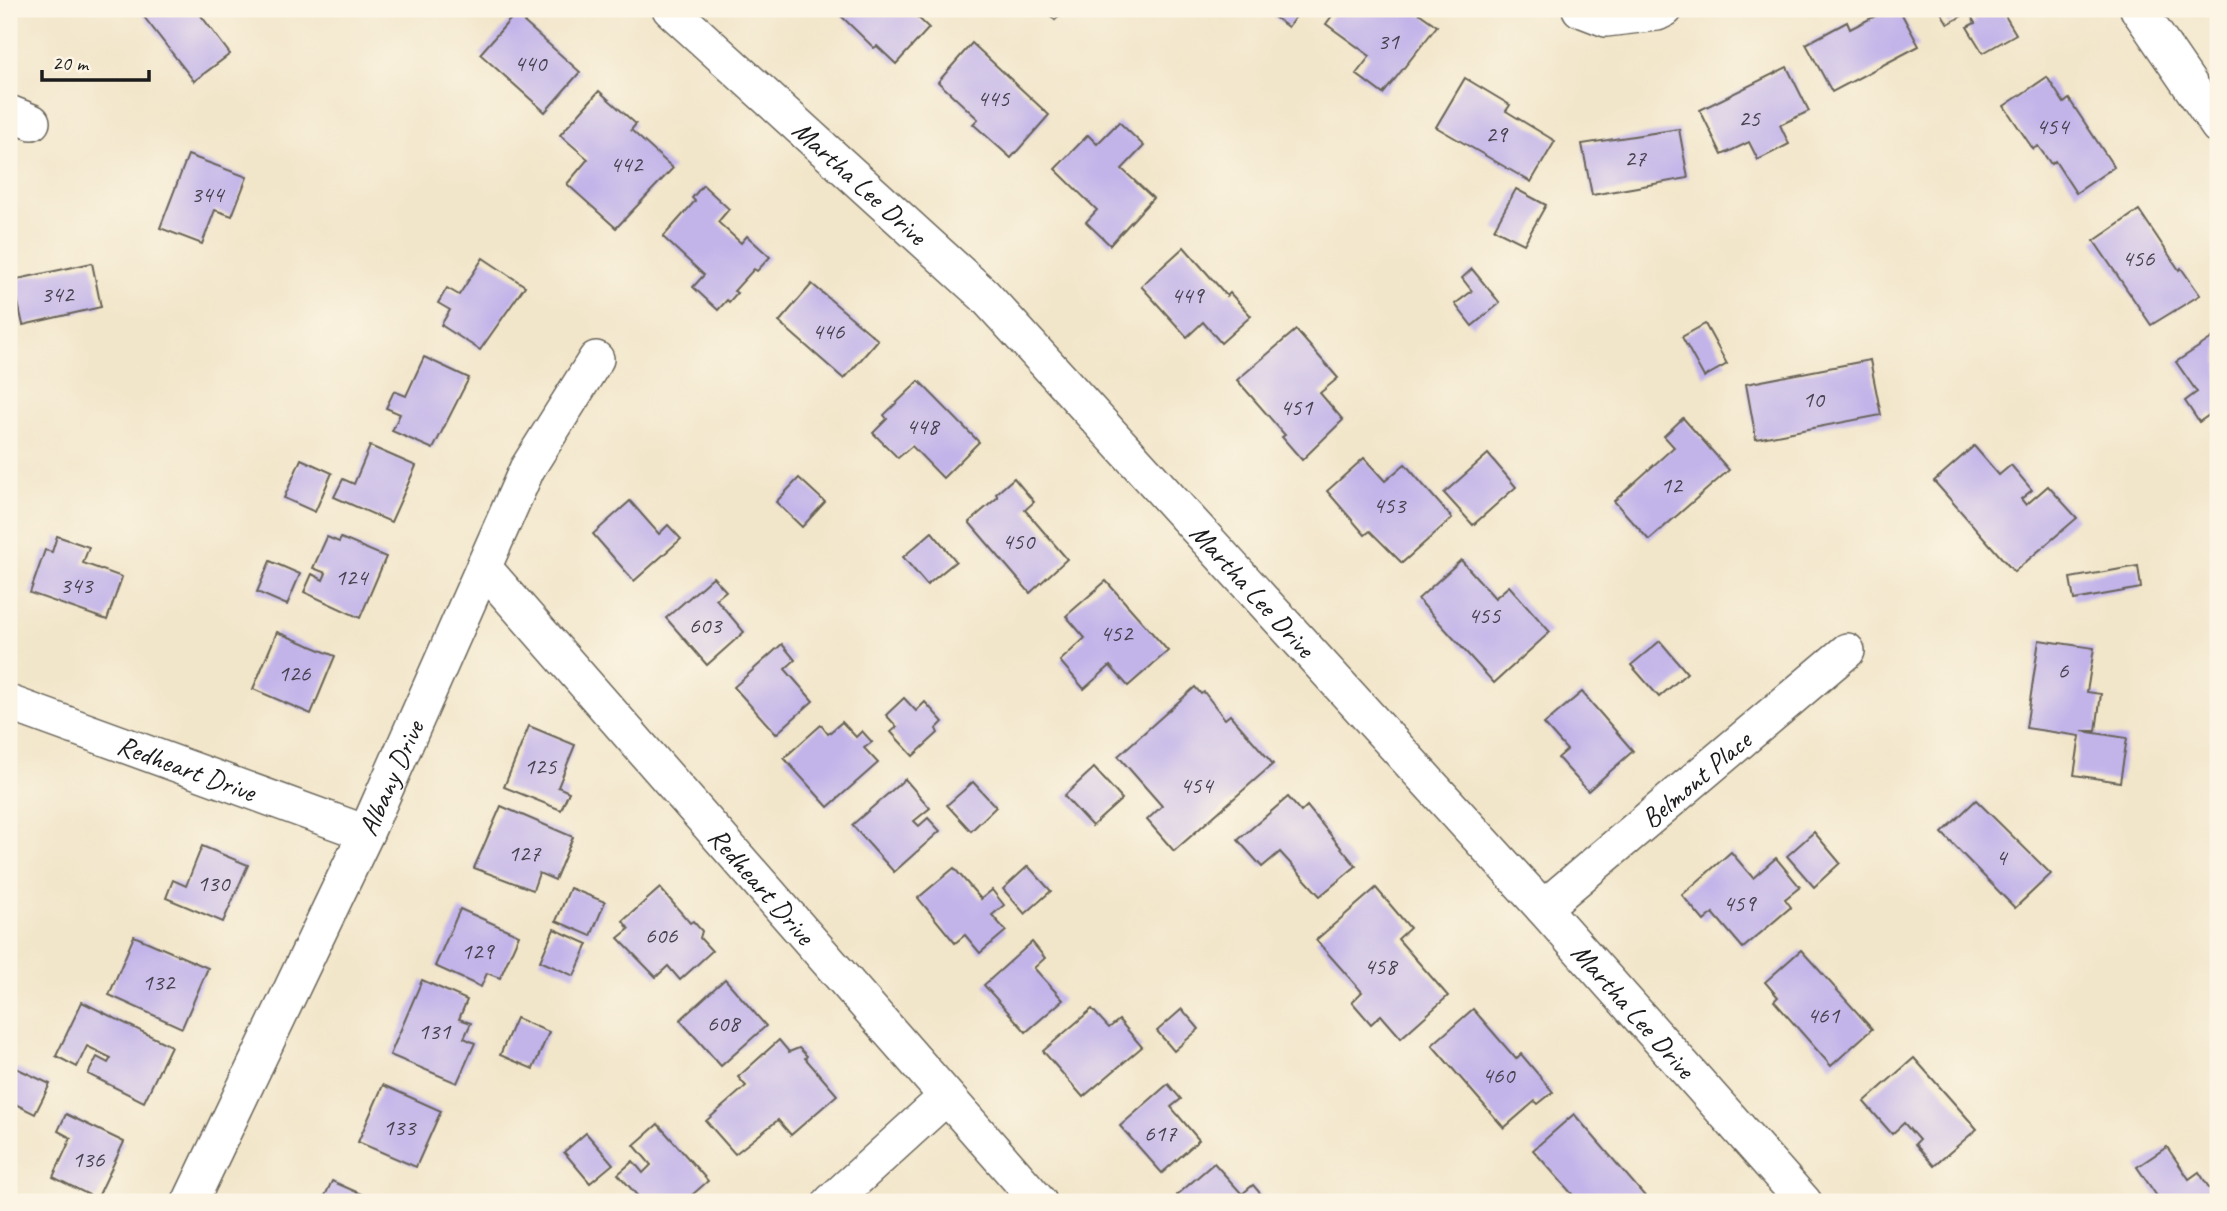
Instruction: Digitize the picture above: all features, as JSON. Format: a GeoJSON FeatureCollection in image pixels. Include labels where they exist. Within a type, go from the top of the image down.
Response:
{"type":"FeatureCollection","features":[{"type":"Feature","properties":{"kind":"street","name":"Martha Lee Drive"},"geometry":{"type":"LineString","coordinates":[[670,9],[984,295],[1544,908],[1804,1202]]}},
{"type":"Feature","properties":{"kind":"street"},"geometry":{"type":"LineString","coordinates":[[1580,9],[1606,19],[1657,13],[1665,9]]}},
{"type":"Feature","properties":{"kind":"street"},"geometry":{"type":"LineString","coordinates":[[2138,9],[2218,126]]}},
{"type":"Feature","properties":{"kind":"street","name":"Albany Drive"},"geometry":{"type":"LineString","coordinates":[[190,1202],[366,833],[527,470],[596,359]]}},
{"type":"Feature","properties":{"kind":"street","name":"Redheart Drive"},"geometry":{"type":"LineString","coordinates":[[484,568],[602,699],[945,1098],[1039,1202]]}},
{"type":"Feature","properties":{"kind":"street","name":"Belmont Place"},"geometry":{"type":"LineString","coordinates":[[1544,908],[1847,651]]}},
{"type":"Feature","properties":{"kind":"street","name":"Redheart Drive"},"geometry":{"type":"LineString","coordinates":[[9,703],[366,833]]}},
{"type":"Feature","properties":{"kind":"street"},"geometry":{"type":"LineString","coordinates":[[831,1202],[945,1098]]}},
{"type":"Feature","properties":{"kind":"building"},"geometry":{"type":"Polygon","coordinates":[[[147,9],[196,9],[230,54],[194,81],[141,13],[147,9]]]}},
{"type":"Feature","properties":{"kind":"building"},"geometry":{"type":"Polygon","coordinates":[[[834,9],[909,9],[929,28],[896,64],[877,46],[874,48],[834,9]]]}},
{"type":"Feature","properties":{"kind":"building"},"geometry":{"type":"Polygon","coordinates":[[[1043,9],[1066,9],[1055,20],[1043,9]]]}},
{"type":"Feature","properties":{"kind":"building"},"geometry":{"type":"Polygon","coordinates":[[[1263,9],[1301,9],[1288,27],[1263,9]]]}},
{"type":"Feature","properties":{"kind":"building"},"geometry":{"type":"Polygon","coordinates":[[[1337,9],[1413,9],[1437,26],[1383,94],[1356,74],[1370,56],[1326,24],[1337,9]]]}},
{"type":"Feature","properties":{"kind":"building"},"geometry":{"type":"Polygon","coordinates":[[[1889,9],[1899,9],[1919,46],[1832,92],[1806,44],[1847,22],[1850,29],[1889,9]]]}},
{"type":"Feature","properties":{"kind":"building"},"geometry":{"type":"Polygon","coordinates":[[[1939,9],[1992,9],[1994,12],[2001,9],[2016,34],[1983,53],[1967,27],[1975,23],[1969,12],[1948,24],[1939,9]]]}},
{"type":"Feature","properties":{"kind":"building"},"geometry":{"type":"Polygon","coordinates":[[[515,14],[580,72],[545,112],[480,54],[515,14]]]}},
{"type":"Feature","properties":{"kind":"building"},"geometry":{"type":"Polygon","coordinates":[[[972,43],[1049,115],[1011,158],[973,124],[978,119],[938,82],[972,43]]]}},
{"type":"Feature","properties":{"kind":"building"},"geometry":{"type":"Polygon","coordinates":[[[1787,67],[1809,111],[1780,125],[1789,144],[1758,160],[1749,142],[1722,155],[1700,110],[1787,67]]]}},
{"type":"Feature","properties":{"kind":"building"},"geometry":{"type":"Polygon","coordinates":[[[2047,77],[2064,103],[2069,99],[2114,167],[2076,193],[2055,161],[2051,164],[2038,146],[2033,149],[2004,106],[2047,77]]]}},
{"type":"Feature","properties":{"kind":"building"},"geometry":{"type":"Polygon","coordinates":[[[1465,78],[1510,105],[1506,111],[1555,141],[1531,182],[1436,127],[1465,78]]]}},
{"type":"Feature","properties":{"kind":"building"},"geometry":{"type":"Polygon","coordinates":[[[599,91],[636,124],[631,130],[673,168],[616,228],[567,184],[588,159],[560,135],[599,91]]]}},
{"type":"Feature","properties":{"kind":"building"},"geometry":{"type":"Polygon","coordinates":[[[1119,122],[1144,146],[1122,169],[1153,198],[1110,245],[1086,222],[1097,210],[1055,169],[1088,135],[1097,144],[1119,122]]]}},
{"type":"Feature","properties":{"kind":"building"},"geometry":{"type":"Polygon","coordinates":[[[1679,129],[1688,178],[1592,195],[1582,144],[1679,129]]]}},
{"type":"Feature","properties":{"kind":"building"},"geometry":{"type":"Polygon","coordinates":[[[188,155],[247,177],[232,216],[215,210],[202,244],[160,228],[188,155]]]}},
{"type":"Feature","properties":{"kind":"building"},"geometry":{"type":"Polygon","coordinates":[[[703,185],[729,209],[718,222],[741,243],[747,236],[770,257],[757,271],[754,269],[734,291],[737,293],[718,310],[693,287],[704,275],[663,237],[695,201],[692,198],[703,185]]]}},
{"type":"Feature","properties":{"kind":"building"},"geometry":{"type":"Polygon","coordinates":[[[1516,189],[1546,205],[1524,244],[1494,229],[1516,189]]]}},
{"type":"Feature","properties":{"kind":"building"},"geometry":{"type":"Polygon","coordinates":[[[2139,210],[2179,270],[2181,268],[2200,295],[2151,325],[2094,241],[2139,210]]]}},
{"type":"Feature","properties":{"kind":"building"},"geometry":{"type":"Polygon","coordinates":[[[1184,247],[1227,296],[1230,293],[1251,316],[1221,343],[1203,322],[1187,337],[1141,286],[1184,247]]]}},
{"type":"Feature","properties":{"kind":"building"},"geometry":{"type":"Polygon","coordinates":[[[483,258],[525,286],[480,350],[441,325],[450,310],[438,303],[447,288],[459,295],[483,258]]]}},
{"type":"Feature","properties":{"kind":"building"},"geometry":{"type":"Polygon","coordinates":[[[92,263],[101,307],[23,325],[13,280],[92,263]]]}},
{"type":"Feature","properties":{"kind":"building"},"geometry":{"type":"Polygon","coordinates":[[[1472,269],[1500,303],[1472,326],[1455,304],[1472,291],[1462,278],[1472,269]]]}},
{"type":"Feature","properties":{"kind":"building"},"geometry":{"type":"Polygon","coordinates":[[[812,284],[878,340],[844,379],[779,322],[812,284]]]}},
{"type":"Feature","properties":{"kind":"building"},"geometry":{"type":"Polygon","coordinates":[[[1705,324],[1727,364],[1704,377],[1682,337],[1705,324]]]}},
{"type":"Feature","properties":{"kind":"building"},"geometry":{"type":"Polygon","coordinates":[[[1296,330],[1338,378],[1320,393],[1343,420],[1302,460],[1282,437],[1285,435],[1237,380],[1296,330]]]}},
{"type":"Feature","properties":{"kind":"building"},"geometry":{"type":"Polygon","coordinates":[[[2218,334],[2218,423],[2212,413],[2199,422],[2185,401],[2197,392],[2176,362],[2218,334]]]}},
{"type":"Feature","properties":{"kind":"building"},"geometry":{"type":"Polygon","coordinates":[[[424,357],[469,378],[433,449],[392,431],[400,414],[386,408],[394,391],[406,396],[424,357]]]}},
{"type":"Feature","properties":{"kind":"building"},"geometry":{"type":"Polygon","coordinates":[[[1870,360],[1881,415],[1756,439],[1746,384],[1870,360]]]}},
{"type":"Feature","properties":{"kind":"building"},"geometry":{"type":"Polygon","coordinates":[[[919,381],[979,442],[943,478],[912,446],[898,458],[873,433],[887,419],[884,415],[919,381]]]}},
{"type":"Feature","properties":{"kind":"building"},"geometry":{"type":"Polygon","coordinates":[[[1683,418],[1729,470],[1649,540],[1614,501],[1674,447],[1664,436],[1683,418]]]}},
{"type":"Feature","properties":{"kind":"building"},"geometry":{"type":"Polygon","coordinates":[[[370,446],[416,466],[391,522],[334,497],[343,479],[354,484],[370,446]]]}},
{"type":"Feature","properties":{"kind":"building"},"geometry":{"type":"Polygon","coordinates":[[[1974,446],[1999,475],[2011,465],[2032,490],[2021,499],[2026,505],[2048,486],[2077,518],[2014,572],[1934,481],[1974,446]]]}},
{"type":"Feature","properties":{"kind":"building"},"geometry":{"type":"Polygon","coordinates":[[[1488,454],[1516,487],[1473,525],[1444,493],[1488,454]]]}},
{"type":"Feature","properties":{"kind":"building"},"geometry":{"type":"Polygon","coordinates":[[[1364,458],[1385,481],[1405,464],[1452,518],[1402,563],[1370,531],[1365,535],[1327,491],[1364,458]]]}},
{"type":"Feature","properties":{"kind":"building"},"geometry":{"type":"Polygon","coordinates":[[[301,459],[332,473],[315,512],[284,498],[301,459]]]}},
{"type":"Feature","properties":{"kind":"building"},"geometry":{"type":"Polygon","coordinates":[[[799,478],[825,502],[802,527],[776,502],[799,478]]]}},
{"type":"Feature","properties":{"kind":"building"},"geometry":{"type":"Polygon","coordinates":[[[1014,478],[1034,502],[1025,510],[1067,559],[1030,593],[969,522],[998,497],[996,494],[1014,478]]]}},
{"type":"Feature","properties":{"kind":"building"},"geometry":{"type":"Polygon","coordinates":[[[630,501],[659,534],[668,525],[681,539],[634,581],[593,534],[630,501]]]}},
{"type":"Feature","properties":{"kind":"building"},"geometry":{"type":"Polygon","coordinates":[[[932,532],[956,561],[927,585],[903,557],[932,532]]]}},
{"type":"Feature","properties":{"kind":"building"},"geometry":{"type":"Polygon","coordinates":[[[57,536],[89,547],[83,563],[122,577],[107,620],[30,593],[45,550],[52,552],[57,536]]]}},
{"type":"Feature","properties":{"kind":"building"},"geometry":{"type":"Polygon","coordinates":[[[327,537],[339,542],[341,538],[386,557],[360,618],[304,592],[312,574],[323,580],[326,573],[313,568],[327,537]]]}},
{"type":"Feature","properties":{"kind":"building"},"geometry":{"type":"Polygon","coordinates":[[[1461,560],[1495,598],[1509,586],[1550,632],[1494,683],[1418,599],[1461,560]]]}},
{"type":"Feature","properties":{"kind":"building"},"geometry":{"type":"Polygon","coordinates":[[[270,561],[300,574],[287,605],[257,592],[270,561]]]}},
{"type":"Feature","properties":{"kind":"building"},"geometry":{"type":"Polygon","coordinates":[[[2138,566],[2141,588],[2074,600],[2070,578],[2138,566]]]}},
{"type":"Feature","properties":{"kind":"building"},"geometry":{"type":"Polygon","coordinates":[[[713,577],[726,591],[716,599],[744,632],[707,665],[666,618],[713,577]]]}},
{"type":"Feature","properties":{"kind":"building"},"geometry":{"type":"Polygon","coordinates":[[[1106,581],[1168,651],[1128,686],[1110,666],[1084,689],[1060,661],[1085,638],[1066,616],[1106,581]]]}},
{"type":"Feature","properties":{"kind":"building"},"geometry":{"type":"Polygon","coordinates":[[[277,632],[335,656],[311,714],[253,689],[277,632]]]}},
{"type":"Feature","properties":{"kind":"building"},"geometry":{"type":"Polygon","coordinates":[[[2039,640],[2094,648],[2087,692],[2101,694],[2096,731],[2082,731],[2127,738],[2120,782],[2074,775],[2080,736],[2026,728],[2039,640]]]}},
{"type":"Feature","properties":{"kind":"building"},"geometry":{"type":"Polygon","coordinates":[[[1660,641],[1687,673],[1659,697],[1631,665],[1660,641]]]}},
{"type":"Feature","properties":{"kind":"building"},"geometry":{"type":"Polygon","coordinates":[[[782,644],[795,660],[785,669],[813,701],[776,734],[734,687],[782,644]]]}},
{"type":"Feature","properties":{"kind":"building"},"geometry":{"type":"Polygon","coordinates":[[[1195,687],[1201,694],[1204,692],[1225,719],[1230,715],[1273,764],[1174,851],[1147,820],[1162,806],[1118,756],[1195,687]]]}},
{"type":"Feature","properties":{"kind":"building"},"geometry":{"type":"Polygon","coordinates":[[[1582,692],[1633,751],[1588,791],[1558,758],[1567,750],[1544,724],[1582,692]]]}},
{"type":"Feature","properties":{"kind":"building"},"geometry":{"type":"Polygon","coordinates":[[[904,698],[916,711],[925,702],[943,722],[936,729],[938,733],[913,756],[891,732],[897,727],[886,715],[904,698]]]}},
{"type":"Feature","properties":{"kind":"building"},"geometry":{"type":"Polygon","coordinates":[[[842,722],[856,737],[862,731],[872,742],[864,748],[878,763],[828,807],[784,758],[821,725],[828,734],[842,722]]]}},
{"type":"Feature","properties":{"kind":"building"},"geometry":{"type":"Polygon","coordinates":[[[529,726],[575,745],[558,787],[569,792],[561,810],[504,787],[529,726]]]}},
{"type":"Feature","properties":{"kind":"building"},"geometry":{"type":"Polygon","coordinates":[[[1094,768],[1122,799],[1092,826],[1064,796],[1094,768]]]}},
{"type":"Feature","properties":{"kind":"building"},"geometry":{"type":"Polygon","coordinates":[[[905,779],[930,808],[914,821],[919,826],[928,818],[940,831],[894,872],[852,825],[905,779]]]}},
{"type":"Feature","properties":{"kind":"building"},"geometry":{"type":"Polygon","coordinates":[[[973,782],[996,807],[971,831],[947,805],[973,782]]]}},
{"type":"Feature","properties":{"kind":"building"},"geometry":{"type":"Polygon","coordinates":[[[1288,797],[1301,812],[1307,806],[1356,866],[1320,896],[1280,852],[1262,867],[1238,840],[1288,797]]]}},
{"type":"Feature","properties":{"kind":"building"},"geometry":{"type":"Polygon","coordinates":[[[1976,800],[2051,874],[2015,908],[1942,833],[1976,800]]]}},
{"type":"Feature","properties":{"kind":"building"},"geometry":{"type":"Polygon","coordinates":[[[501,806],[573,837],[555,880],[539,873],[533,890],[474,868],[501,806]]]}},
{"type":"Feature","properties":{"kind":"building"},"geometry":{"type":"Polygon","coordinates":[[[1814,832],[1840,863],[1814,887],[1787,856],[1814,832]]]}},
{"type":"Feature","properties":{"kind":"building"},"geometry":{"type":"Polygon","coordinates":[[[202,846],[248,865],[223,922],[166,898],[173,880],[186,886],[202,846]]]}},
{"type":"Feature","properties":{"kind":"building"},"geometry":{"type":"Polygon","coordinates":[[[1731,852],[1753,878],[1776,858],[1800,887],[1785,899],[1791,907],[1743,948],[1713,913],[1704,921],[1682,895],[1731,852]]]}},
{"type":"Feature","properties":{"kind":"building"},"geometry":{"type":"Polygon","coordinates":[[[1028,866],[1051,891],[1025,914],[1003,889],[1028,866]]]}},
{"type":"Feature","properties":{"kind":"building"},"geometry":{"type":"Polygon","coordinates":[[[954,868],[981,899],[992,890],[1004,905],[992,915],[1006,931],[980,953],[965,935],[955,943],[918,898],[954,868]]]}},
{"type":"Feature","properties":{"kind":"building"},"geometry":{"type":"Polygon","coordinates":[[[570,888],[605,902],[591,936],[556,921],[570,888]]]}},
{"type":"Feature","properties":{"kind":"building"},"geometry":{"type":"Polygon","coordinates":[[[660,888],[690,923],[693,921],[702,931],[700,938],[712,951],[680,980],[668,966],[656,977],[618,938],[629,929],[623,921],[660,888]]]}},
{"type":"Feature","properties":{"kind":"building"},"geometry":{"type":"Polygon","coordinates":[[[1376,888],[1410,928],[1398,939],[1448,996],[1401,1038],[1381,1015],[1371,1024],[1352,1002],[1362,992],[1316,940],[1376,888]]]}},
{"type":"Feature","properties":{"kind":"building"},"geometry":{"type":"Polygon","coordinates":[[[460,909],[519,935],[500,978],[487,973],[481,987],[435,966],[460,909]]]}},
{"type":"Feature","properties":{"kind":"building"},"geometry":{"type":"Polygon","coordinates":[[[554,929],[588,944],[574,976],[540,961],[554,929]]]}},
{"type":"Feature","properties":{"kind":"building"},"geometry":{"type":"Polygon","coordinates":[[[134,936],[208,968],[182,1028],[109,995],[134,936]]]}},
{"type":"Feature","properties":{"kind":"building"},"geometry":{"type":"Polygon","coordinates":[[[1032,942],[1045,958],[1034,968],[1063,1000],[1026,1032],[984,985],[1032,942]]]}},
{"type":"Feature","properties":{"kind":"building"},"geometry":{"type":"Polygon","coordinates":[[[1801,950],[1872,1029],[1831,1066],[1774,1001],[1778,997],[1765,982],[1801,950]]]}},
{"type":"Feature","properties":{"kind":"building"},"geometry":{"type":"Polygon","coordinates":[[[725,979],[766,1026],[721,1066],[680,1020],[725,979]]]}},
{"type":"Feature","properties":{"kind":"building"},"geometry":{"type":"Polygon","coordinates":[[[422,980],[467,1000],[459,1019],[471,1023],[464,1038],[475,1043],[457,1083],[390,1055],[422,980]]]}},
{"type":"Feature","properties":{"kind":"building"},"geometry":{"type":"Polygon","coordinates":[[[82,1002],[171,1046],[144,1102],[88,1074],[97,1057],[108,1063],[111,1058],[87,1046],[77,1067],[56,1056],[82,1002]]]}},
{"type":"Feature","properties":{"kind":"building"},"geometry":{"type":"Polygon","coordinates":[[[1092,1009],[1109,1028],[1119,1020],[1142,1047],[1083,1097],[1043,1051],[1092,1009]]]}},
{"type":"Feature","properties":{"kind":"building"},"geometry":{"type":"Polygon","coordinates":[[[1182,1009],[1199,1029],[1174,1051],[1157,1031],[1182,1009]]]}},
{"type":"Feature","properties":{"kind":"building"},"geometry":{"type":"Polygon","coordinates":[[[1473,1009],[1516,1059],[1521,1054],[1553,1092],[1538,1104],[1535,1101],[1504,1128],[1432,1045],[1473,1009]]]}},
{"type":"Feature","properties":{"kind":"building"},"geometry":{"type":"Polygon","coordinates":[[[516,1018],[549,1032],[533,1069],[500,1055],[516,1018]]]}},
{"type":"Feature","properties":{"kind":"building"},"geometry":{"type":"Polygon","coordinates":[[[779,1040],[789,1052],[799,1048],[837,1095],[791,1135],[778,1120],[735,1154],[706,1121],[746,1086],[738,1077],[779,1040]]]}},
{"type":"Feature","properties":{"kind":"building"},"geometry":{"type":"Polygon","coordinates":[[[1914,1058],[1977,1129],[1934,1166],[1915,1144],[1919,1140],[1904,1123],[1892,1134],[1864,1102],[1914,1058]]]}},
{"type":"Feature","properties":{"kind":"building"},"geometry":{"type":"Polygon","coordinates":[[[16,1068],[50,1084],[35,1114],[9,1101],[9,1083],[16,1068]]]}},
{"type":"Feature","properties":{"kind":"building"},"geometry":{"type":"Polygon","coordinates":[[[1168,1084],[1181,1099],[1171,1107],[1199,1140],[1162,1173],[1120,1126],[1168,1084]]]}},
{"type":"Feature","properties":{"kind":"building"},"geometry":{"type":"Polygon","coordinates":[[[383,1085],[441,1111],[416,1167],[358,1142],[383,1085]]]}},
{"type":"Feature","properties":{"kind":"building"},"geometry":{"type":"Polygon","coordinates":[[[66,1114],[124,1142],[97,1199],[53,1177],[71,1138],[58,1131],[66,1114]]]}},
{"type":"Feature","properties":{"kind":"building"},"geometry":{"type":"Polygon","coordinates":[[[1574,1114],[1650,1202],[1579,1202],[1533,1150],[1574,1114]]]}},
{"type":"Feature","properties":{"kind":"building"},"geometry":{"type":"Polygon","coordinates":[[[658,1124],[708,1181],[684,1202],[643,1202],[618,1174],[633,1161],[643,1173],[651,1165],[634,1145],[658,1124]]]}},
{"type":"Feature","properties":{"kind":"building"},"geometry":{"type":"Polygon","coordinates":[[[586,1133],[613,1164],[590,1183],[564,1152],[586,1133]]]}},
{"type":"Feature","properties":{"kind":"building"},"geometry":{"type":"Polygon","coordinates":[[[2167,1147],[2189,1179],[2199,1172],[2218,1202],[2161,1202],[2137,1167],[2167,1147]]]}},
{"type":"Feature","properties":{"kind":"building"},"geometry":{"type":"Polygon","coordinates":[[[1214,1163],[1242,1194],[1253,1185],[1266,1200],[1184,1202],[1177,1195],[1214,1163]]]}},
{"type":"Feature","properties":{"kind":"building"},"geometry":{"type":"Polygon","coordinates":[[[332,1181],[334,1182],[379,1202],[322,1202],[332,1181]]]}}]}
